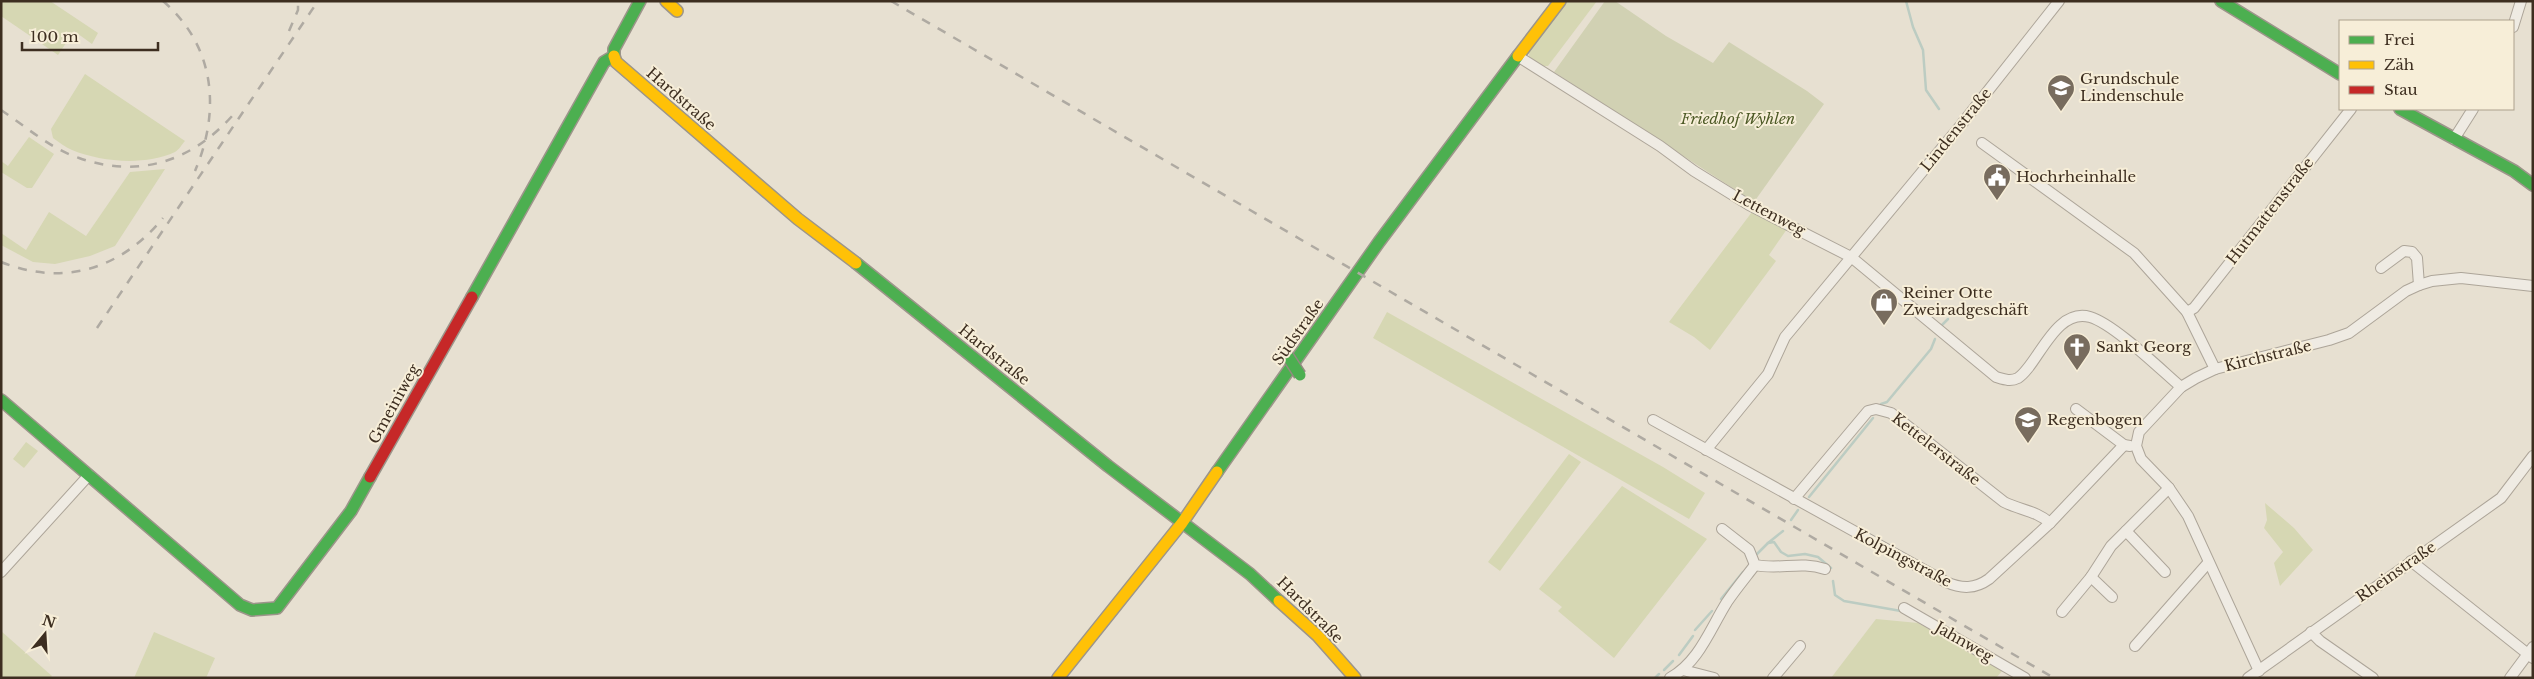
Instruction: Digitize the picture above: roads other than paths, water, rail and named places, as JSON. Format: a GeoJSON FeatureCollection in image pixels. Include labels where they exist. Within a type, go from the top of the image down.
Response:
{"type":"FeatureCollection","features":[{"type":"Feature","properties":{"kind":"street","name":"Gmeiniweg"},"geometry":{"type":"LineString","coordinates":[[1,400],[240,604],[252,610],[277,608],[351,511],[604,62],[614,56],[614,49],[640,1]]}},
{"type":"Feature","properties":{"kind":"street"},"geometry":{"type":"LineString","coordinates":[[666,1],[681,6]]}},
{"type":"Feature","properties":{"kind":"street","name":"Südstraße"},"geometry":{"type":"LineString","coordinates":[[1058,678],[1182,523],[1378,242],[1560,1]]}},
{"type":"Feature","properties":{"kind":"street","name":"Lindenstraße"},"geometry":{"type":"LineString","coordinates":[[1706,450],[1768,374],[1785,337],[1961,126],[2059,1]]}},
{"type":"Feature","properties":{"kind":"street"},"geometry":{"type":"LineString","coordinates":[[2221,1],[2339,73]]}},
{"type":"Feature","properties":{"kind":"street"},"geometry":{"type":"LineString","coordinates":[[2514,24],[2521,1]]}},
{"type":"Feature","properties":{"kind":"street","name":"Hardstraße"},"geometry":{"type":"LineString","coordinates":[[614,56],[616,62],[798,219],[881,282],[1032,406],[1281,600],[1355,678]]}},
{"type":"Feature","properties":{"kind":"street","name":"Lettenweg"},"geometry":{"type":"LineString","coordinates":[[1519,56],[1660,146],[1694,171],[1750,205],[1852,257],[1974,361],[1996,377],[2009,380],[2018,377],[2024,372],[2041,346],[2066,321],[2072,317],[2089,317],[2122,337],[2181,387]]}},
{"type":"Feature","properties":{"kind":"street","name":"Hutmattenstraße"},"geometry":{"type":"LineString","coordinates":[[2187,312],[2194,308],[2350,110]]}},
{"type":"Feature","properties":{"kind":"street"},"geometry":{"type":"LineString","coordinates":[[2402,110],[2514,171],[2533,185]]}},
{"type":"Feature","properties":{"kind":"street"},"geometry":{"type":"LineString","coordinates":[[2454,139],[2472,110]]}},
{"type":"Feature","properties":{"kind":"street"},"geometry":{"type":"LineString","coordinates":[[1982,143],[2134,253],[2187,312],[2215,369]]}},
{"type":"Feature","properties":{"kind":"street"},"geometry":{"type":"LineString","coordinates":[[2381,268],[2404,251],[2412,252],[2416,258],[2419,285]]}},
{"type":"Feature","properties":{"kind":"street","name":"Kirchstraße"},"geometry":{"type":"LineString","coordinates":[[2136,446],[2139,432],[2181,387],[2215,369],[2329,340],[2349,333],[2406,292],[2419,285],[2432,281],[2461,278],[2533,286]]}},
{"type":"Feature","properties":{"kind":"street"},"geometry":{"type":"LineString","coordinates":[[1285,352],[1300,375]]}},
{"type":"Feature","properties":{"kind":"street","name":"Kettelerstraße"},"geometry":{"type":"LineString","coordinates":[[1794,499],[1868,411],[1876,408],[1891,413],[2004,502],[2020,510],[2040,514],[2050,523]]}},
{"type":"Feature","properties":{"kind":"street"},"geometry":{"type":"LineString","coordinates":[[2076,408],[2124,445],[2136,446],[2141,459],[2169,488],[2188,516],[2259,671]]}},
{"type":"Feature","properties":{"kind":"street","name":"Kolpingstraße"},"geometry":{"type":"LineString","coordinates":[[1653,420],[1946,582],[1961,587],[1974,587],[1984,582],[2050,523],[2124,445]]}},
{"type":"Feature","properties":{"kind":"street","name":"Rheinstraße"},"geometry":{"type":"LineString","coordinates":[[2248,678],[2411,560],[2501,498],[2533,456]]}},
{"type":"Feature","properties":{"kind":"street"},"geometry":{"type":"LineString","coordinates":[[1,572],[89,475]]}},
{"type":"Feature","properties":{"kind":"street"},"geometry":{"type":"LineString","coordinates":[[2062,612],[2091,577],[2111,546],[2169,488]]}},
{"type":"Feature","properties":{"kind":"street"},"geometry":{"type":"LineString","coordinates":[[1722,529],[1749,550],[1754,565]]}},
{"type":"Feature","properties":{"kind":"street"},"geometry":{"type":"LineString","coordinates":[[2126,532],[2165,572]]}},
{"type":"Feature","properties":{"kind":"street"},"geometry":{"type":"LineString","coordinates":[[2411,560],[2531,653],[2510,678]]}},
{"type":"Feature","properties":{"kind":"street"},"geometry":{"type":"LineString","coordinates":[[2135,646],[2208,562]]}},
{"type":"Feature","properties":{"kind":"street"},"geometry":{"type":"LineString","coordinates":[[1754,565],[1767,568],[1806,564],[1825,569]]}},
{"type":"Feature","properties":{"kind":"street"},"geometry":{"type":"LineString","coordinates":[[1670,678],[1684,670],[1714,629],[1727,603],[1754,565]]}},
{"type":"Feature","properties":{"kind":"street"},"geometry":{"type":"LineString","coordinates":[[2091,577],[2112,597]]}},
{"type":"Feature","properties":{"kind":"street","name":"Jahnweg"},"geometry":{"type":"LineString","coordinates":[[1904,608],[2025,678]]}},
{"type":"Feature","properties":{"kind":"street"},"geometry":{"type":"LineString","coordinates":[[2312,632],[2320,640],[2373,678]]}},
{"type":"Feature","properties":{"kind":"street"},"geometry":{"type":"LineString","coordinates":[[1773,678],[1800,646]]}},
{"type":"Feature","properties":{"kind":"street"},"geometry":{"type":"LineString","coordinates":[[1684,670],[1714,678]]}},
{"type":"Feature","properties":{"kind":"waterway"},"geometry":{"type":"LineString","coordinates":[[1906,1],[1913,27],[1923,50],[1926,90],[1939,109]]}},
{"type":"Feature","properties":{"kind":"waterway"},"geometry":{"type":"LineString","coordinates":[[1942,325],[1948,319]]}},
{"type":"Feature","properties":{"kind":"waterway"},"geometry":{"type":"LineString","coordinates":[[1881,404],[1887,402],[1931,349],[1935,339]]}},
{"type":"Feature","properties":{"kind":"waterway"},"geometry":{"type":"LineString","coordinates":[[1809,497],[1873,418]]}},
{"type":"Feature","properties":{"kind":"waterway"},"geometry":{"type":"LineString","coordinates":[[1791,520],[1798,510]]}},
{"type":"Feature","properties":{"kind":"waterway"},"geometry":{"type":"LineString","coordinates":[[1768,543],[1783,531]]}},
{"type":"Feature","properties":{"kind":"waterway"},"geometry":{"type":"LineString","coordinates":[[1756,555],[1768,543],[1774,542],[1781,552],[1788,556],[1805,554],[1818,557],[1831,568]]}},
{"type":"Feature","properties":{"kind":"waterway"},"geometry":{"type":"LineString","coordinates":[[1721,599],[1743,572]]}},
{"type":"Feature","properties":{"kind":"waterway"},"geometry":{"type":"LineString","coordinates":[[1833,581],[1835,595],[1844,601],[1901,611]]}},
{"type":"Feature","properties":{"kind":"waterway"},"geometry":{"type":"LineString","coordinates":[[1695,630],[1712,611]]}},
{"type":"Feature","properties":{"kind":"waterway"},"geometry":{"type":"LineString","coordinates":[[1679,655],[1693,636]]}},
{"type":"Feature","properties":{"kind":"waterway"},"geometry":{"type":"LineString","coordinates":[[1664,670],[1673,661]]}},
{"type":"Feature","properties":{"kind":"waterway"},"geometry":{"type":"LineString","coordinates":[[1655,678],[1659,674]]}},
{"type":"Feature","properties":{"kind":"railway"},"geometry":{"type":"LineString","coordinates":[[163,1],[194,38],[203,58],[208,80],[210,102],[208,125],[195,171]]}},
{"type":"Feature","properties":{"kind":"railway"},"geometry":{"type":"LineString","coordinates":[[289,31],[298,10],[298,1]]}},
{"type":"Feature","properties":{"kind":"railway"},"geometry":{"type":"LineString","coordinates":[[97,328],[318,1]]}},
{"type":"Feature","properties":{"kind":"railway"},"geometry":{"type":"LineString","coordinates":[[891,1],[2054,678]]}},
{"type":"Feature","properties":{"kind":"railway"},"geometry":{"type":"LineString","coordinates":[[1,110],[58,149],[79,158],[123,167],[144,166],[164,162],[182,154],[200,144],[233,115]]}},
{"type":"Feature","properties":{"kind":"railway"},"geometry":{"type":"LineString","coordinates":[[1,262],[47,273],[69,273],[90,268],[110,261],[129,250],[147,236],[163,218]]}},
{"type":"Feature","properties":{"kind":"place","name":"Grundschule Lindenschule"},"geometry":{"type":"Point","coordinates":[2061,112]}},
{"type":"Feature","properties":{"kind":"place","name":"Hochrheinhalle"},"geometry":{"type":"Point","coordinates":[1997,201]}},
{"type":"Feature","properties":{"kind":"place","name":"Reiner Otte Zweiradgeschäft"},"geometry":{"type":"Point","coordinates":[1884,326]}},
{"type":"Feature","properties":{"kind":"place","name":"Sankt Georg"},"geometry":{"type":"Point","coordinates":[2077,371]}},
{"type":"Feature","properties":{"kind":"place","name":"Regenbogen"},"geometry":{"type":"Point","coordinates":[2028,444]}},
{"type":"Feature","properties":{"kind":"park label","name":"Friedhof Wyhlen"},"geometry":{"type":"Point","coordinates":[1738,119]}}]}
